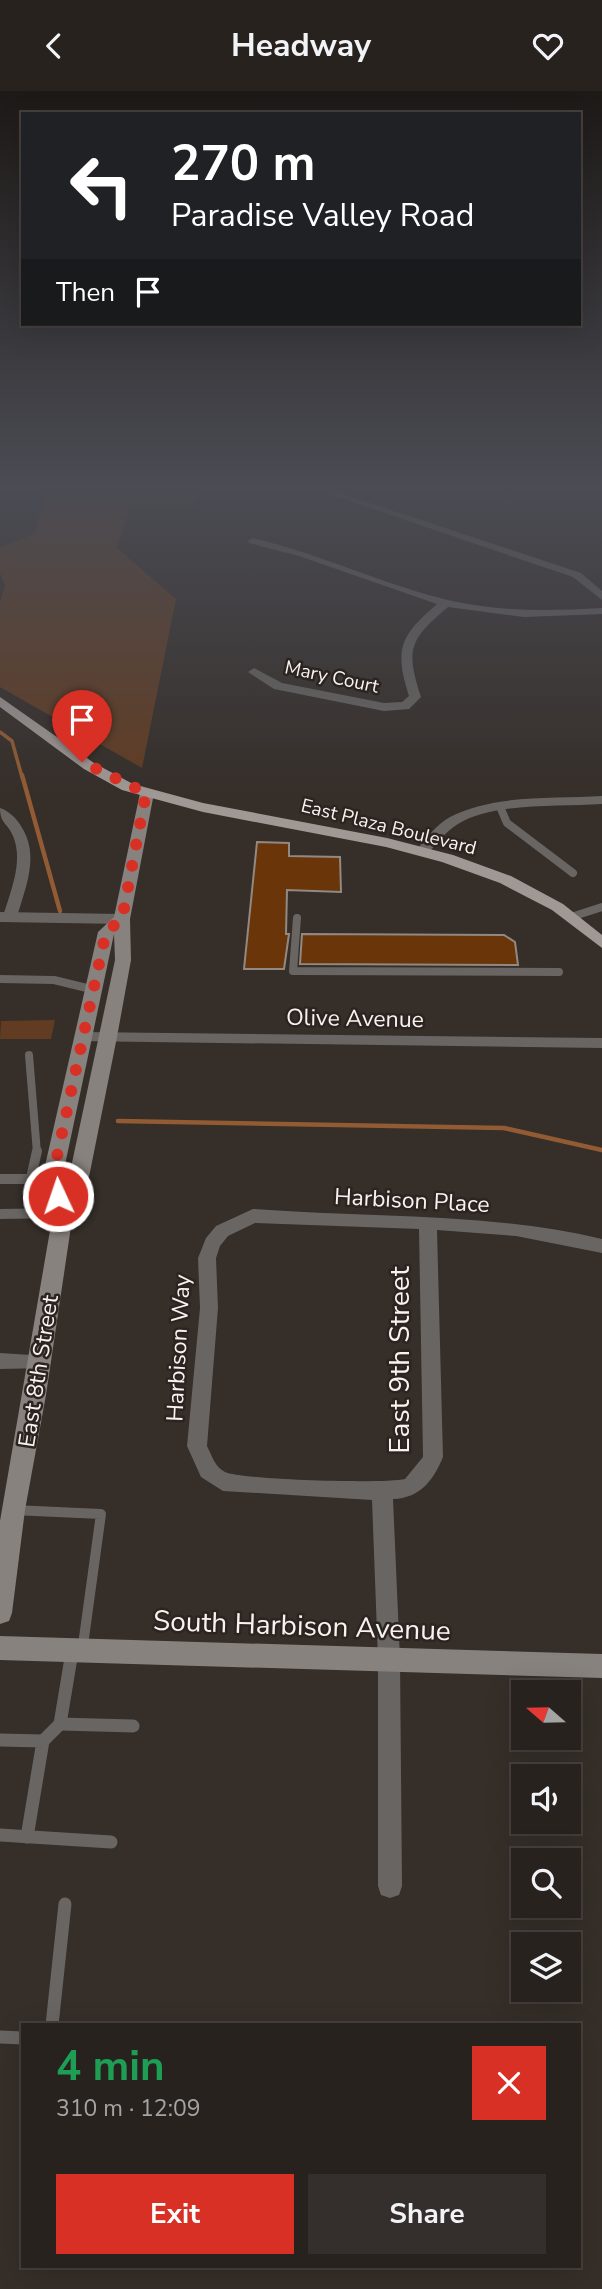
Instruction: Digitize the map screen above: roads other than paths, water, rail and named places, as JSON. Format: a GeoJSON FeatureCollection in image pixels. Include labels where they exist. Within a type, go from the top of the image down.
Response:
{"type":"FeatureCollection","features":[{"type":"Feature","properties":{"kind":"main road","name":"East Plaza Boulevard"},"geometry":{"type":"LineString","coordinates":[[0,701],[82,762],[146,793],[422,852],[498,877],[570,918],[602,943]]}},
{"type":"Feature","properties":{"kind":"main road","name":"East 8th Street"},"geometry":{"type":"LineString","coordinates":[[0,1613],[13,1510],[63,1213],[79,1177],[108,1037],[123,960],[122,919],[146,793]]}},
{"type":"Feature","properties":{"kind":"main road","name":"East 8th Street"},"geometry":{"type":"LineString","coordinates":[[63,1213],[52,1179],[106,932],[122,919]]}},
{"type":"Feature","properties":{"kind":"main road","name":"South Harbison Avenue"},"geometry":{"type":"LineString","coordinates":[[0,1648],[602,1666]]}},
{"type":"Feature","properties":{"kind":"street"},"geometry":{"type":"LineString","coordinates":[[413,592],[445,603],[522,615],[602,611]]}},
{"type":"Feature","properties":{"kind":"street","name":"Mary Court"},"geometry":{"type":"LineString","coordinates":[[254,672],[278,686],[384,707],[405,706],[415,697],[404,666],[406,642],[413,630],[445,603]]}},
{"type":"Feature","properties":{"kind":"street"},"geometry":{"type":"LineString","coordinates":[[422,852],[445,827],[458,818],[501,809],[602,800]]}},
{"type":"Feature","properties":{"kind":"street"},"geometry":{"type":"LineString","coordinates":[[0,812],[21,834],[26,852],[5,917],[122,919]]}},
{"type":"Feature","properties":{"kind":"street","name":"Olive Avenue"},"geometry":{"type":"LineString","coordinates":[[83,1037],[602,1043]]}},
{"type":"Feature","properties":{"kind":"street","name":"Harbison Place"},"geometry":{"type":"LineString","coordinates":[[222,1231],[253,1216],[428,1222],[559,1233],[602,1246]]}},
{"type":"Feature","properties":{"kind":"street","name":"East 9th Street"},"geometry":{"type":"LineString","coordinates":[[208,1471],[223,1482],[382,1492],[410,1487],[428,1470],[433,1457],[428,1222]]}},
{"type":"Feature","properties":{"kind":"street","name":"Harbison Way"},"geometry":{"type":"LineString","coordinates":[[208,1471],[197,1446],[209,1308],[207,1258],[212,1243],[222,1231]]}},
{"type":"Feature","properties":{"kind":"street"},"geometry":{"type":"LineString","coordinates":[[0,1361],[40,1362]]}},
{"type":"Feature","properties":{"kind":"street"},"geometry":{"type":"LineString","coordinates":[[382,1492],[389,1659],[390,1887]]}},
{"type":"Feature","properties":{"kind":"lane"},"geometry":{"type":"LineString","coordinates":[[501,809],[507,823],[573,873]]}},
{"type":"Feature","properties":{"kind":"lane"},"geometry":{"type":"LineString","coordinates":[[570,918],[602,907]]}},
{"type":"Feature","properties":{"kind":"lane"},"geometry":{"type":"LineString","coordinates":[[297,918],[293,971],[559,972]]}},
{"type":"Feature","properties":{"kind":"lane"},"geometry":{"type":"LineString","coordinates":[[0,979],[54,980],[95,990]]}},
{"type":"Feature","properties":{"kind":"lane"},"geometry":{"type":"LineString","coordinates":[[29,1055],[37,1151],[31,1178]]}},
{"type":"Feature","properties":{"kind":"lane"},"geometry":{"type":"LineString","coordinates":[[0,1179],[52,1179]]}},
{"type":"Feature","properties":{"kind":"lane"},"geometry":{"type":"LineString","coordinates":[[0,1214],[63,1213]]}},
{"type":"Feature","properties":{"kind":"lane"},"geometry":{"type":"LineString","coordinates":[[13,1510],[101,1514],[77,1650],[60,1724],[43,1741],[27,1837]]}},
{"type":"Feature","properties":{"kind":"lane"},"geometry":{"type":"LineString","coordinates":[[60,1724],[132,1726]]}},
{"type":"Feature","properties":{"kind":"lane"},"geometry":{"type":"LineString","coordinates":[[0,1740],[43,1741]]}},
{"type":"Feature","properties":{"kind":"lane"},"geometry":{"type":"LineString","coordinates":[[0,1835],[111,1842]]}},
{"type":"Feature","properties":{"kind":"lane"},"geometry":{"type":"LineString","coordinates":[[52,2023],[65,1904]]}},
{"type":"Feature","properties":{"kind":"lane"},"geometry":{"type":"LineString","coordinates":[[0,2037],[21,2038]]}},
{"type":"Feature","properties":{"kind":"waterway"},"geometry":{"type":"LineString","coordinates":[[0,732],[12,741],[22,777]]}},
{"type":"Feature","properties":{"kind":"waterway"},"geometry":{"type":"LineString","coordinates":[[22,775],[60,911]]}},
{"type":"Feature","properties":{"kind":"waterway"},"geometry":{"type":"LineString","coordinates":[[118,1121],[504,1128],[602,1150]]}}]}
